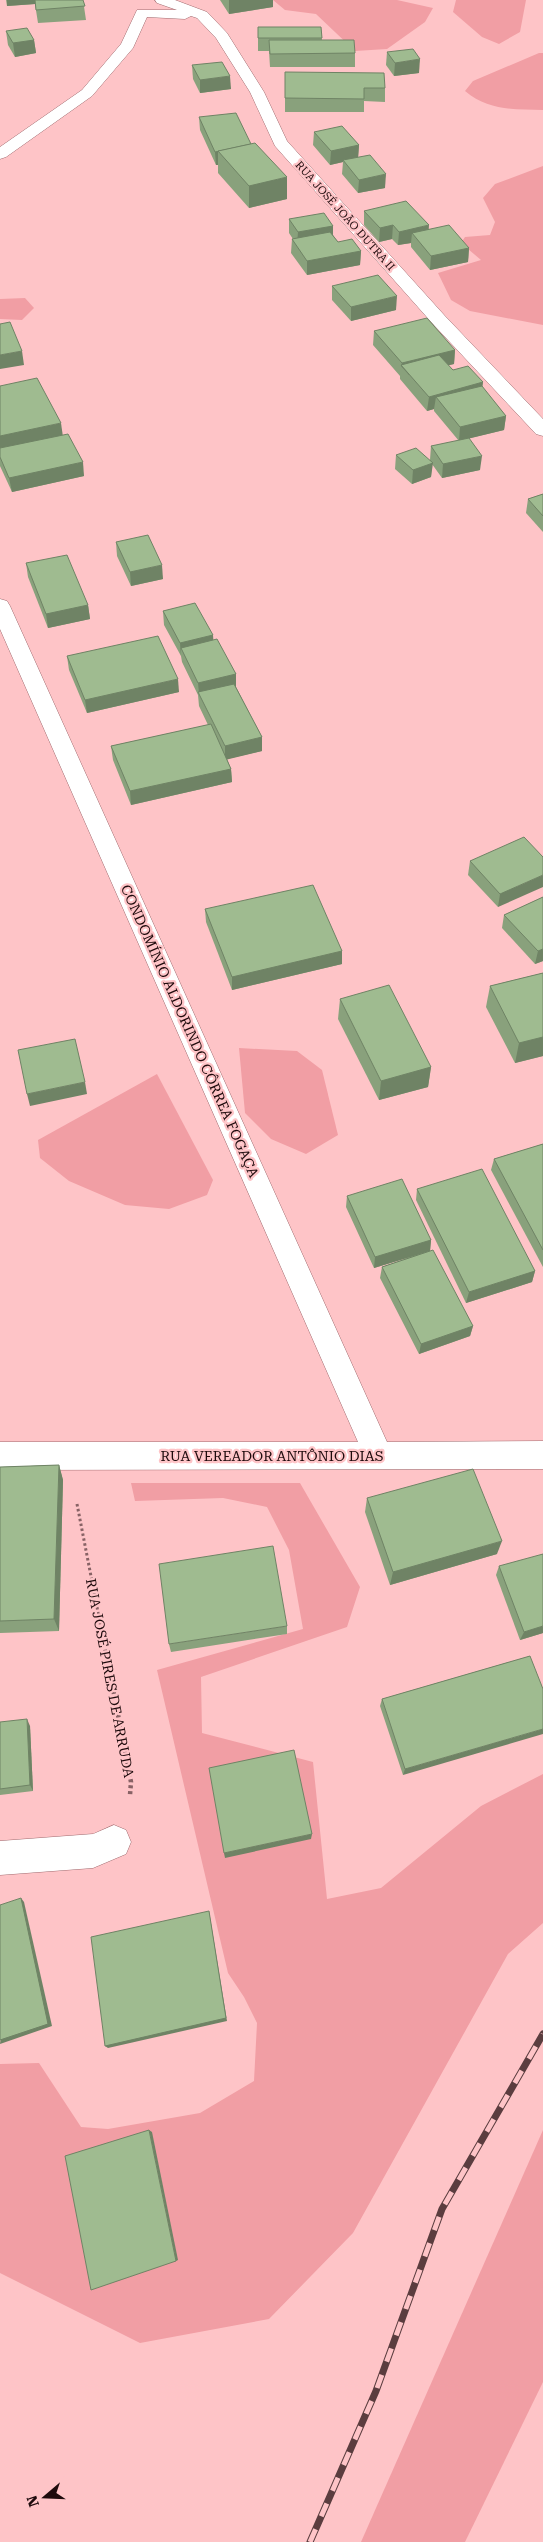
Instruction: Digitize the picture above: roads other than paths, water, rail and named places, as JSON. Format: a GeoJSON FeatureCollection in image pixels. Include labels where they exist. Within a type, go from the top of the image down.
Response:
{"type":"FeatureCollection","features":[{"type":"Feature","properties":{"kind":"street","name":"RUA JOSÉ JOÃO DUTRA II"},"geometry":{"type":"LineString","coordinates":[[162,0],[202,15],[222,36],[257,92],[280,143],[439,320],[543,430]]}},
{"type":"Feature","properties":{"kind":"street"},"geometry":{"type":"LineString","coordinates":[[0,154],[87,93],[128,45],[142,13],[202,15]]}},
{"type":"Feature","properties":{"kind":"street","name":"CONDOMÍNIO ALDORINDO CÔRREA FOGAÇA"},"geometry":{"type":"LineString","coordinates":[[0,606],[379,1457]]}},
{"type":"Feature","properties":{"kind":"street","name":"RUA VEREADOR ANTÔNIO DIAS"},"geometry":{"type":"LineString","coordinates":[[0,1456],[379,1457],[543,1455]]}},
{"type":"Feature","properties":{"kind":"street"},"geometry":{"type":"LineString","coordinates":[[0,1858],[94,1851],[114,1842]]}},
{"type":"Feature","properties":{"kind":"railway"},"geometry":{"type":"LineString","coordinates":[[310,2542],[376,2391],[442,2209],[543,2034]]}}]}
